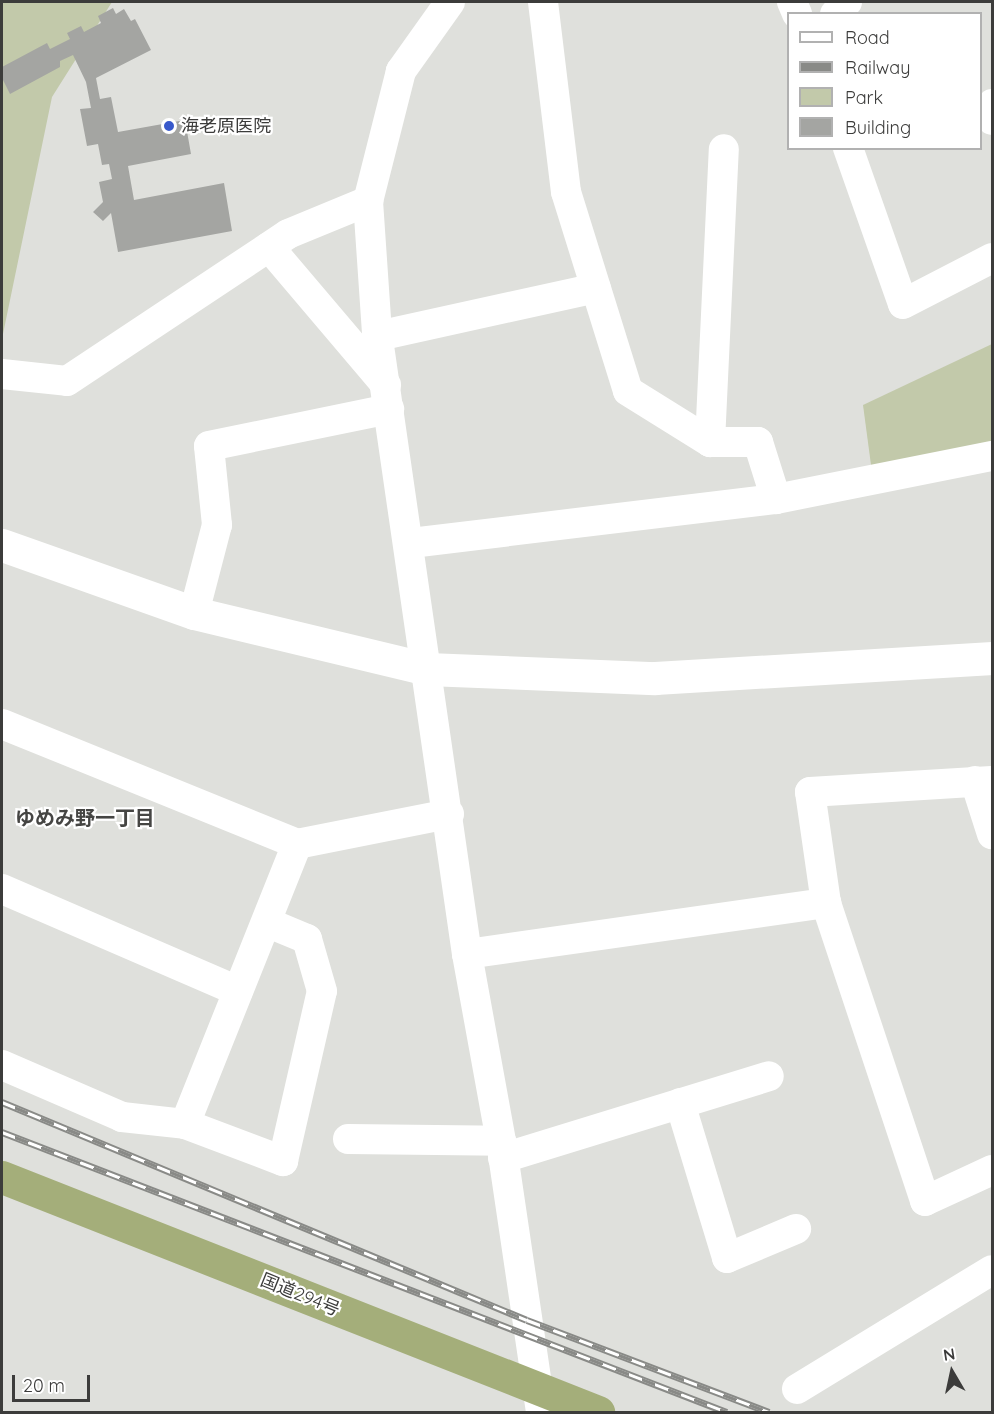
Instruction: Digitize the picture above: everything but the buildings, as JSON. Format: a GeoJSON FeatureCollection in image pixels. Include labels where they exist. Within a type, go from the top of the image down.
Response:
{"type":"FeatureCollection","features":[{"type":"Feature","properties":{"kind":"highway","name":"国道294号"},"geometry":{"type":"LineString","coordinates":[[2,1177],[539,1401],[598,1413]]}},
{"type":"Feature","properties":{"kind":"street"},"geometry":{"type":"LineString","coordinates":[[450,2],[401,71],[368,201],[378,336],[411,543],[467,954],[502,1150],[539,1401]]}},
{"type":"Feature","properties":{"kind":"street"},"geometry":{"type":"LineString","coordinates":[[543,2],[567,192],[628,391],[710,442],[758,442],[776,499]]}},
{"type":"Feature","properties":{"kind":"street"},"geometry":{"type":"LineString","coordinates":[[993,104],[993,120]]}},
{"type":"Feature","properties":{"kind":"street"},"geometry":{"type":"LineString","coordinates":[[710,442],[724,149]]}},
{"type":"Feature","properties":{"kind":"street"},"geometry":{"type":"LineString","coordinates":[[849,150],[903,304],[993,258]]}},
{"type":"Feature","properties":{"kind":"street"},"geometry":{"type":"LineString","coordinates":[[2,374],[67,381],[288,234],[368,201]]}},
{"type":"Feature","properties":{"kind":"street"},"geometry":{"type":"LineString","coordinates":[[269,247],[388,397]]}},
{"type":"Feature","properties":{"kind":"street"},"geometry":{"type":"LineString","coordinates":[[378,336],[596,288]]}},
{"type":"Feature","properties":{"kind":"street"},"geometry":{"type":"LineString","coordinates":[[194,613],[217,525],[208,446],[388,397]]}},
{"type":"Feature","properties":{"kind":"street"},"geometry":{"type":"LineString","coordinates":[[411,543],[776,499],[993,456]]}},
{"type":"Feature","properties":{"kind":"street"},"geometry":{"type":"LineString","coordinates":[[2,545],[194,613],[427,669],[655,678],[993,658]]}},
{"type":"Feature","properties":{"kind":"street"},"geometry":{"type":"LineString","coordinates":[[3,727],[297,844],[449,813]]}},
{"type":"Feature","properties":{"kind":"street"},"geometry":{"type":"LineString","coordinates":[[993,834],[984,781],[810,792],[826,903],[925,1201],[993,1170]]}},
{"type":"Feature","properties":{"kind":"street"},"geometry":{"type":"LineString","coordinates":[[185,1124],[297,844]]}},
{"type":"Feature","properties":{"kind":"street"},"geometry":{"type":"LineString","coordinates":[[2,889],[238,992]]}},
{"type":"Feature","properties":{"kind":"street"},"geometry":{"type":"LineString","coordinates":[[467,954],[826,903]]}},
{"type":"Feature","properties":{"kind":"street"},"geometry":{"type":"LineString","coordinates":[[2,1065],[122,1116],[185,1124],[284,1161],[322,991],[308,939],[266,922]]}},
{"type":"Feature","properties":{"kind":"street"},"geometry":{"type":"LineString","coordinates":[[348,1139],[502,1150],[680,1103],[769,1076]]}},
{"type":"Feature","properties":{"kind":"street"},"geometry":{"type":"LineString","coordinates":[[680,1103],[727,1258],[796,1229]]}},
{"type":"Feature","properties":{"kind":"street"},"geometry":{"type":"LineString","coordinates":[[797,1389],[993,1270]]}},
{"type":"Feature","properties":{"kind":"green space"},"geometry":{"type":"Polygon","coordinates":[[[2,2],[112,2],[52,97],[3,334],[2,2]]]}},
{"type":"Feature","properties":{"kind":"green space"},"geometry":{"type":"Polygon","coordinates":[[[992,344],[992,456],[873,480],[863,405],[992,344]]]}},
{"type":"Feature","properties":{"kind":"railway"},"geometry":{"type":"LineString","coordinates":[[2,1102],[527,1320],[769,1412]]}},
{"type":"Feature","properties":{"kind":"railway"},"geometry":{"type":"LineString","coordinates":[[2,1132],[727,1412]]}},
{"type":"Feature","properties":{"kind":"place","name":"海老原医院"},"geometry":{"type":"Point","coordinates":[169,126]}},
{"type":"Feature","properties":{"kind":"district","name":"ゆめみ野一丁目"},"geometry":{"type":"Point","coordinates":[85,817]}}]}
